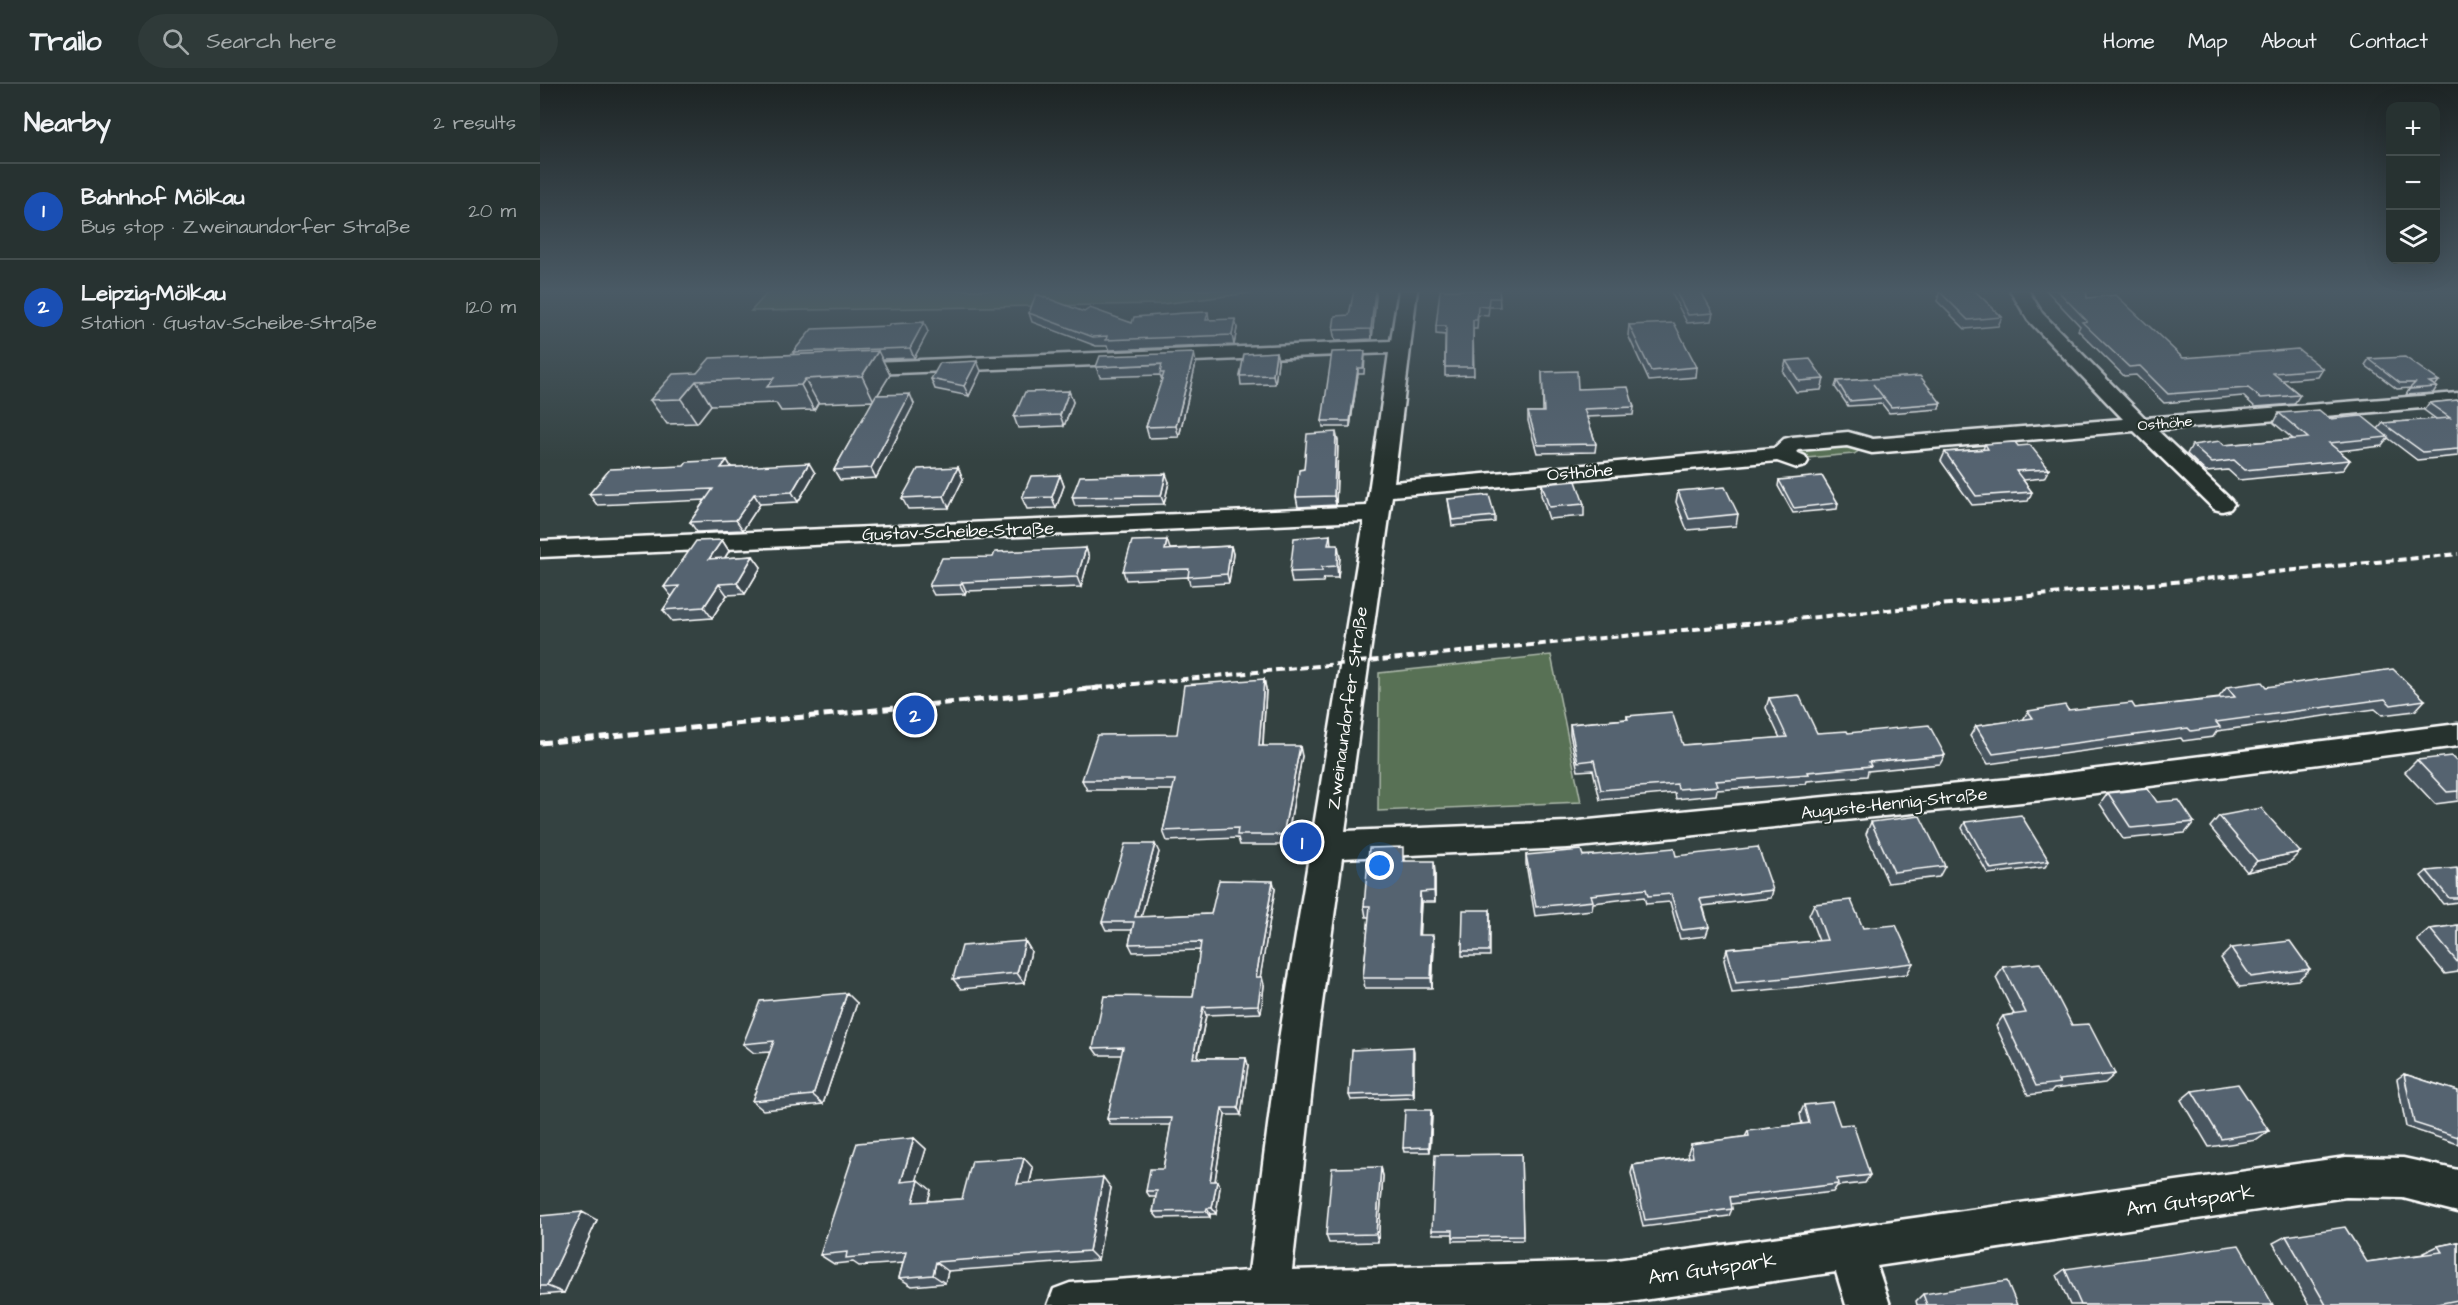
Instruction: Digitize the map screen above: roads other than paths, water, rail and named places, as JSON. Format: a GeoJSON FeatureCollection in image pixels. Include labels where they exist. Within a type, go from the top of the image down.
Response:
{"type":"FeatureCollection","features":[{"type":"Feature","properties":{"kind":"street"},"geometry":{"type":"LineString","coordinates":[[826,369],[1400,347]]}},
{"type":"Feature","properties":{"kind":"street","name":"Zweinaundorfer Straße"},"geometry":{"type":"LineString","coordinates":[[1267,1298],[1299,1033],[1379,502],[1400,347]]}},
{"type":"Feature","properties":{"kind":"street"},"geometry":{"type":"LineString","coordinates":[[2066,347],[2222,504]]}},
{"type":"Feature","properties":{"kind":"street","name":"Osthöhe"},"geometry":{"type":"LineString","coordinates":[[1379,502],[1780,454],[1805,462],[1860,458],[1872,446],[2458,399]]}},
{"type":"Feature","properties":{"kind":"street","name":"Gustav-Scheibe-Straße"},"geometry":{"type":"LineString","coordinates":[[540,549],[1379,502]]}},
{"type":"Feature","properties":{"kind":"street","name":"Auguste-Hennig-Straße"},"geometry":{"type":"LineString","coordinates":[[1327,846],[1568,835],[2042,788],[2458,735]]}},
{"type":"Feature","properties":{"kind":"street","name":"Am Gutspark"},"geometry":{"type":"LineString","coordinates":[[1070,1305],[1610,1283],[2346,1177],[2403,1178],[2458,1191]]}},
{"type":"Feature","properties":{"kind":"street"},"geometry":{"type":"LineString","coordinates":[[1850,1249],[1868,1305]]}},
{"type":"Feature","properties":{"kind":"railway"},"geometry":{"type":"LineString","coordinates":[[1084,689],[2458,554]]}},
{"type":"Feature","properties":{"kind":"railway"},"geometry":{"type":"LineString","coordinates":[[540,743],[1099,688]]}},
{"type":"Feature","properties":{"kind":"place","name":"Leipzig-Mölkau"},"geometry":{"type":"Point","coordinates":[915,715]}},
{"type":"Feature","properties":{"kind":"place","name":"Bahnhof Mölkau"},"geometry":{"type":"Point","coordinates":[1302,842]}}]}
